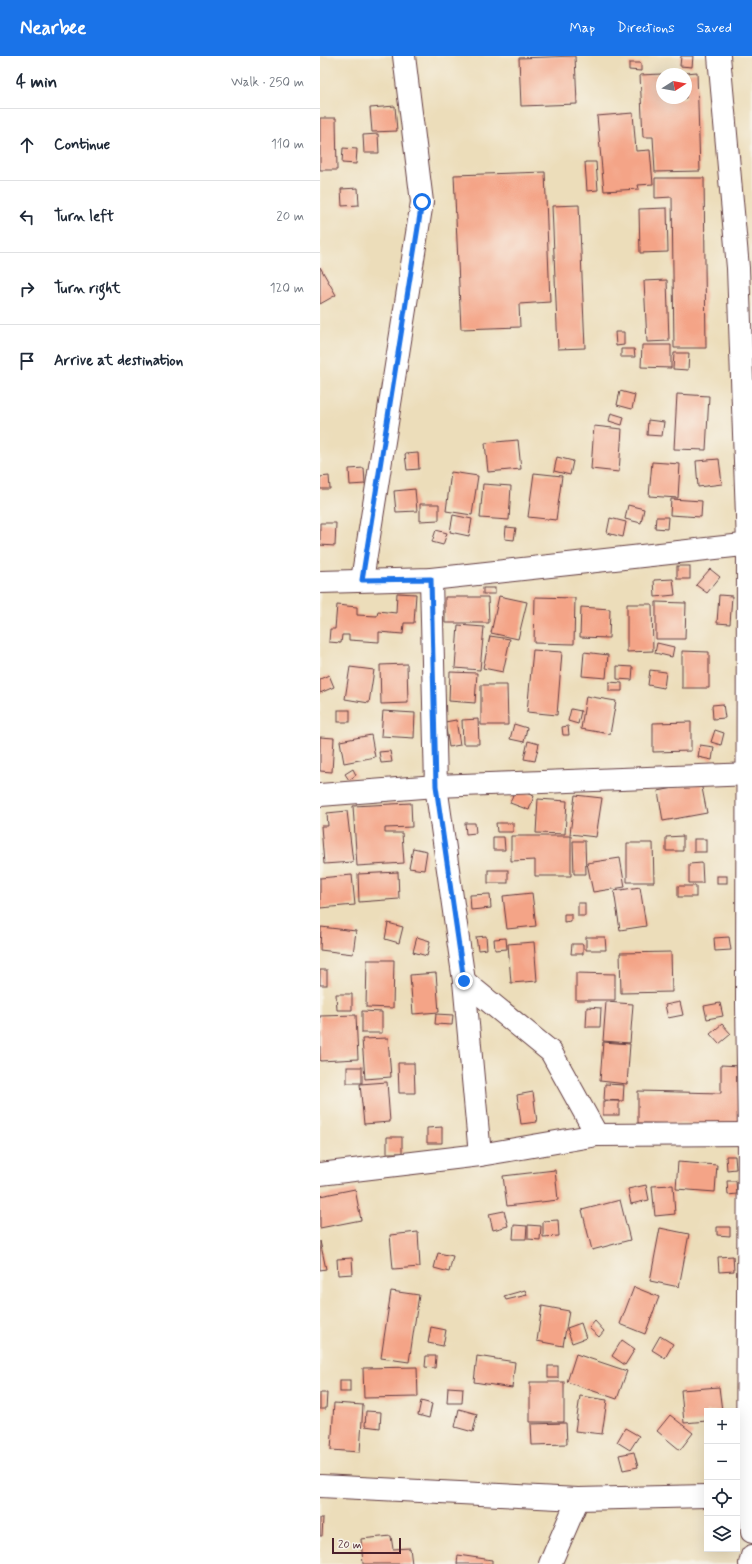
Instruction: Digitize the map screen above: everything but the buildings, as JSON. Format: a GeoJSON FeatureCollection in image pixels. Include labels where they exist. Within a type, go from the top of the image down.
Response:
{"type":"FeatureCollection","features":[{"type":"Feature","properties":{"kind":"street"},"geometry":{"type":"LineString","coordinates":[[362,580],[422,202],[404,56]]}},
{"type":"Feature","properties":{"kind":"street"},"geometry":{"type":"LineString","coordinates":[[719,56],[745,267],[750,544],[750,1464],[743,1495],[752,1532]]}},
{"type":"Feature","properties":{"kind":"street"},"geometry":{"type":"LineString","coordinates":[[320,582],[431,579],[750,544]]}},
{"type":"Feature","properties":{"kind":"street"},"geometry":{"type":"LineString","coordinates":[[431,579],[436,786],[464,981],[480,1155]]}},
{"type":"Feature","properties":{"kind":"street"},"geometry":{"type":"LineString","coordinates":[[320,795],[436,786],[750,774]]}},
{"type":"Feature","properties":{"kind":"street"},"geometry":{"type":"LineString","coordinates":[[464,981],[551,1052],[597,1135]]}},
{"type":"Feature","properties":{"kind":"street"},"geometry":{"type":"LineString","coordinates":[[320,1174],[480,1155],[597,1135],[749,1134]]}},
{"type":"Feature","properties":{"kind":"street"},"geometry":{"type":"LineString","coordinates":[[320,1486],[578,1499],[704,1496]]}},
{"type":"Feature","properties":{"kind":"street"},"geometry":{"type":"LineString","coordinates":[[550,1564],[578,1499]]}},
{"type":"Feature","properties":{"kind":"street"},"geometry":{"type":"LineString","coordinates":[[750,1564],[752,1556]]}},
{"type":"Feature","properties":{"kind":"route"},"geometry":{"type":"LineString","coordinates":[[422,202],[362,580],[431,579],[436,786],[464,981]]}}]}
